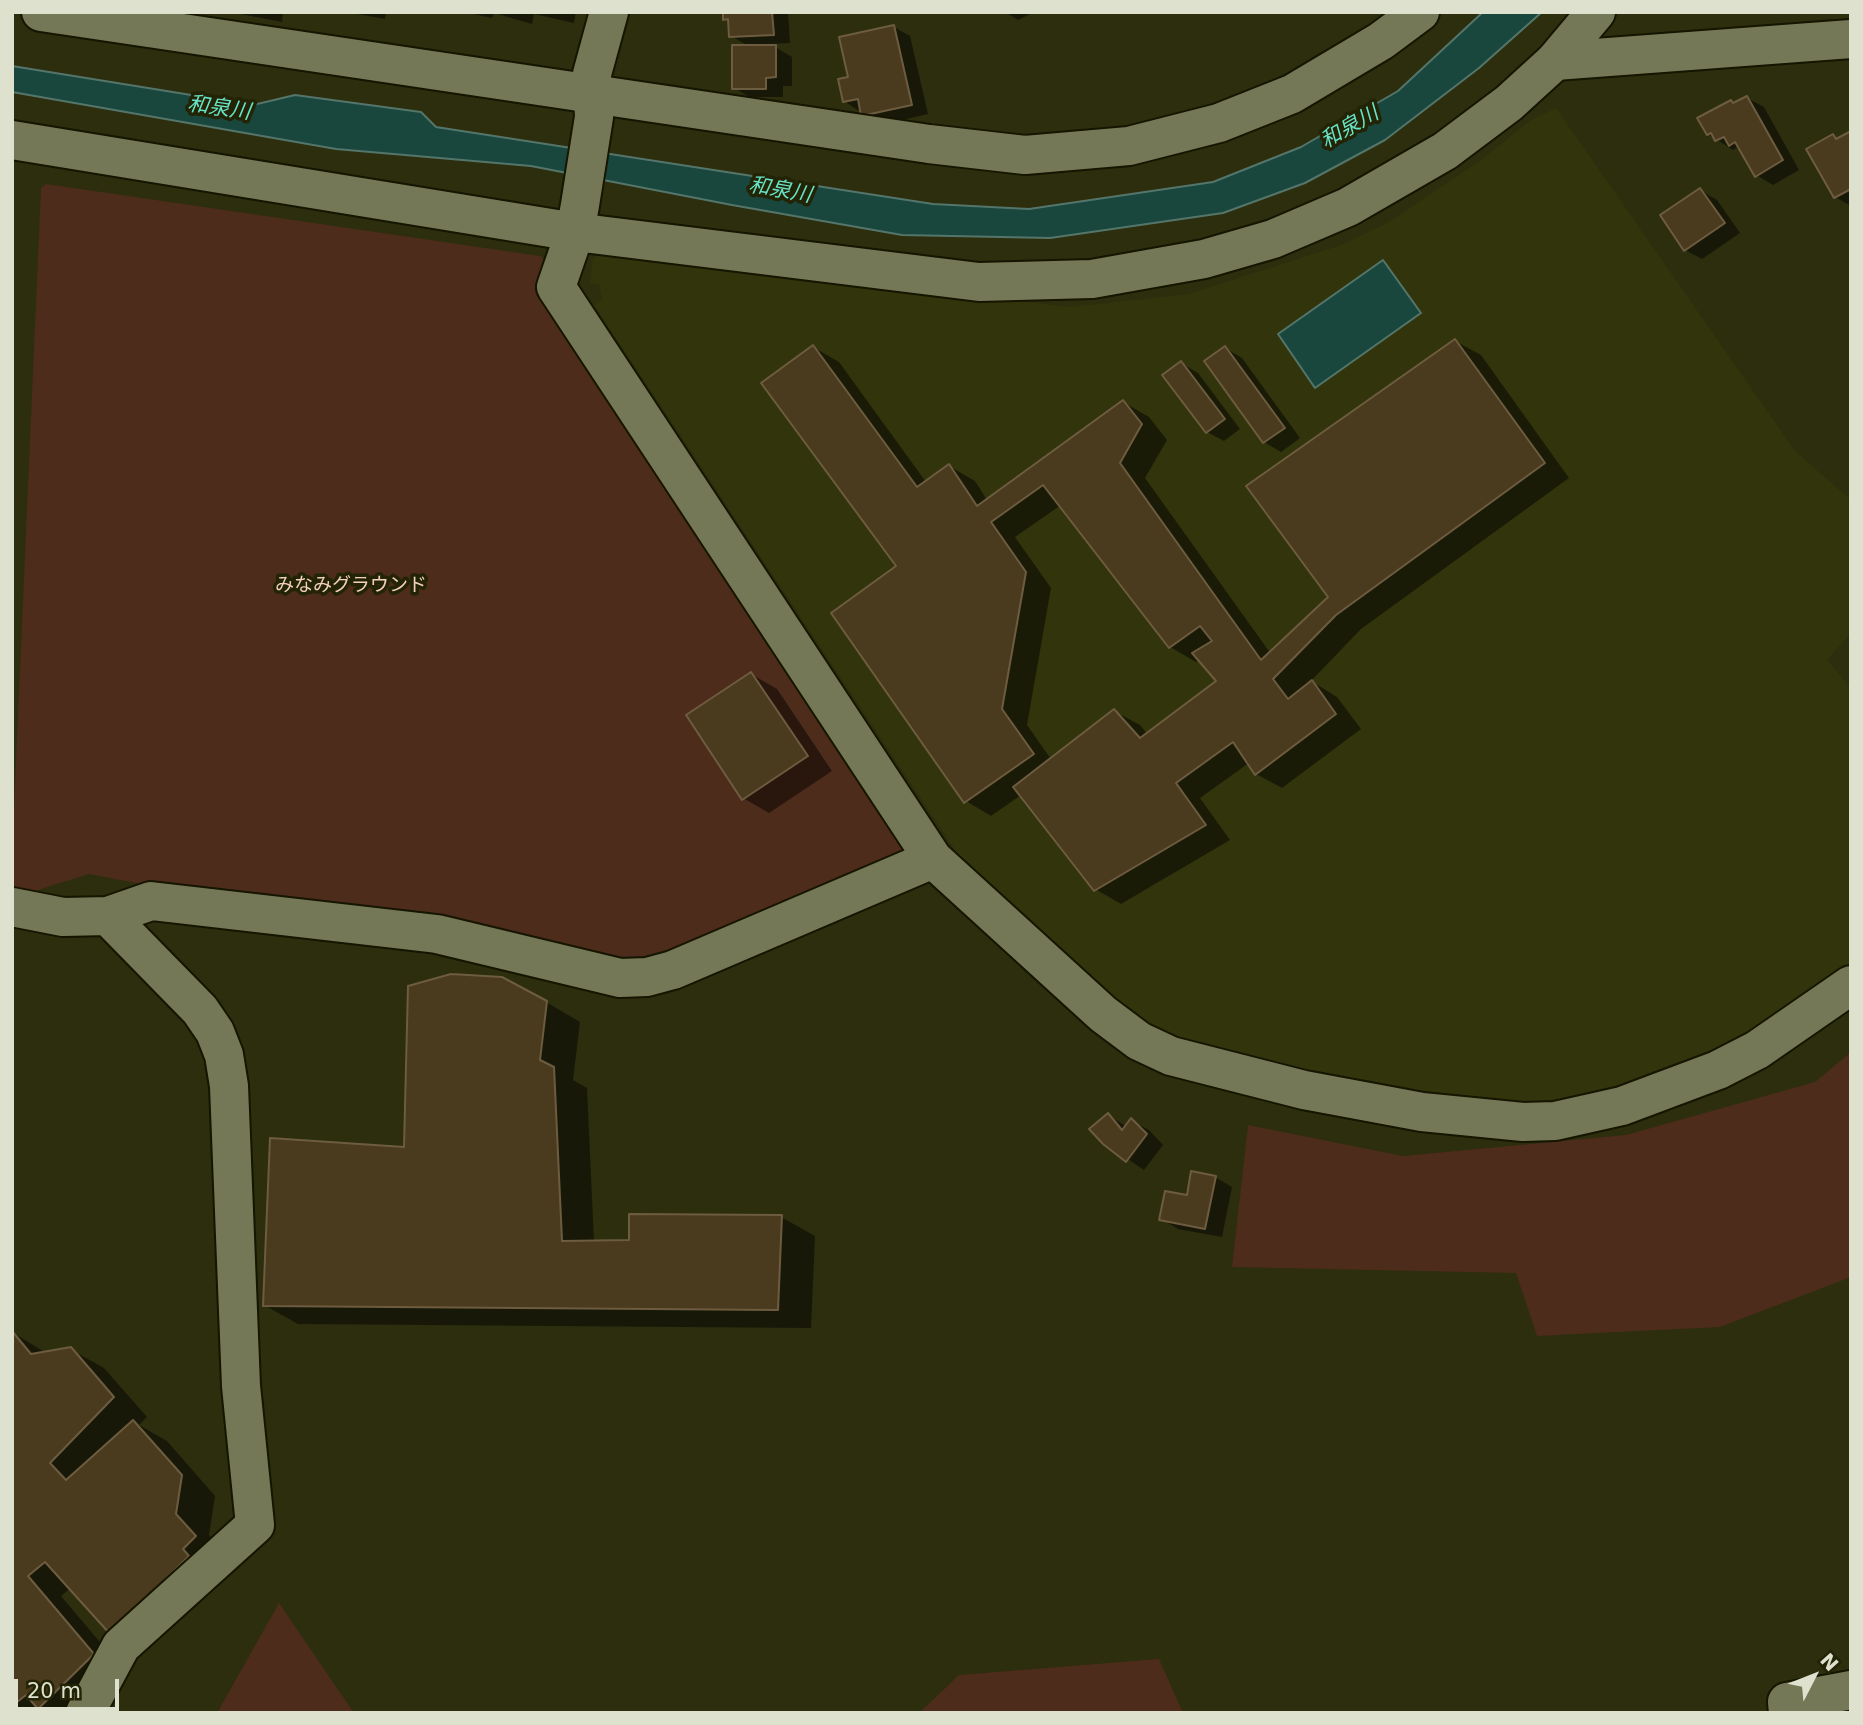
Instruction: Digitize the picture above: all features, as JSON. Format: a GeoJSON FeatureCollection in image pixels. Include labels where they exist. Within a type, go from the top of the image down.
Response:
{"type":"FeatureCollection","features":[{"type":"Feature","properties":{"kind":"street"},"geometry":{"type":"LineString","coordinates":[[41,12],[593,107],[1025,155],[1129,146],[1219,123],[1292,94],[1381,41],[1420,12]]}},
{"type":"Feature","properties":{"kind":"street"},"geometry":{"type":"LineString","coordinates":[[609,12],[592,74],[593,107],[578,218],[556,287],[933,859],[1103,1014],[1139,1041],[1171,1056],[1304,1090],[1422,1112],[1523,1122],[1555,1121],[1622,1106],[1718,1070],[1747,1055],[1851,985]]}},
{"type":"Feature","properties":{"kind":"street"},"geometry":{"type":"LineString","coordinates":[[12,140],[578,218],[979,282],[1092,279],[1204,259],[1273,239],[1348,207],[1446,150],[1509,103],[1555,61],[1596,12]]}},
{"type":"Feature","properties":{"kind":"street"},"geometry":{"type":"LineString","coordinates":[[1555,61],[1851,39]]}},
{"type":"Feature","properties":{"kind":"street"},"geometry":{"type":"LineString","coordinates":[[12,907],[63,918],[108,916],[151,901],[437,934],[620,978],[648,976],[673,970],[933,859]]}},
{"type":"Feature","properties":{"kind":"street"},"geometry":{"type":"LineString","coordinates":[[85,1713],[121,1646],[256,1525],[242,1386],[229,1086],[224,1055],[215,1032],[200,1010],[108,916]]}},
{"type":"Feature","properties":{"kind":"street"},"geometry":{"type":"LineString","coordinates":[[1788,1713],[1787,1702],[1851,1690]]}},
{"type":"Feature","properties":{"kind":"shaded area"},"geometry":{"type":"Polygon","coordinates":[[[1556,108],[1795,451],[1851,500],[1851,633],[1827,660],[1851,688],[1851,968],[1747,1035],[1641,1082],[1536,1104],[1464,1105],[1192,1049],[1124,1013],[959,856],[594,305],[602,299],[599,284],[590,283],[593,259],[602,252],[1070,307],[1189,294],[1341,245],[1389,222],[1481,160],[1531,120],[1556,108]]]}},
{"type":"Feature","properties":{"kind":"green space","name":"みなみグラウンド"},"geometry":{"type":"Polygon","coordinates":[[[46,184],[540,256],[544,260],[538,279],[913,839],[911,855],[829,900],[636,964],[240,903],[89,874],[22,895],[12,885],[12,852],[41,188],[46,184]]]}},
{"type":"Feature","properties":{"kind":"green space"},"geometry":{"type":"Polygon","coordinates":[[[1851,1052],[1851,1277],[1720,1327],[1537,1336],[1516,1273],[1232,1267],[1248,1125],[1403,1156],[1626,1135],[1815,1082],[1851,1052]]]}},
{"type":"Feature","properties":{"kind":"green space"},"geometry":{"type":"Polygon","coordinates":[[[279,1603],[354,1713],[217,1713],[279,1603]]]}},
{"type":"Feature","properties":{"kind":"green space"},"geometry":{"type":"Polygon","coordinates":[[[1159,1659],[1183,1713],[919,1713],[959,1675],[1159,1659]]]}},
{"type":"Feature","properties":{"kind":"water","name":"和泉川"},"geometry":{"type":"Polygon","coordinates":[[[1483,12],[1542,12],[1479,68],[1385,140],[1305,183],[1223,213],[1050,238],[902,235],[531,166],[336,149],[12,92],[12,66],[253,105],[295,95],[421,112],[436,127],[933,204],[1029,209],[1213,182],[1301,147],[1398,91],[1483,12]]]}},
{"type":"Feature","properties":{"kind":"water"},"geometry":{"type":"Polygon","coordinates":[[[1383,260],[1421,313],[1315,388],[1278,334],[1383,260]]]}},
{"type":"Feature","properties":{"kind":"building"},"geometry":{"type":"Polygon","coordinates":[[[723,12],[772,12],[774,35],[729,37],[728,19],[723,20],[723,12]]]}},
{"type":"Feature","properties":{"kind":"building"},"geometry":{"type":"Polygon","coordinates":[[[894,25],[912,105],[861,116],[858,99],[843,102],[838,79],[848,77],[839,37],[894,25]]]}},
{"type":"Feature","properties":{"kind":"building"},"geometry":{"type":"Polygon","coordinates":[[[732,45],[776,45],[776,77],[766,78],[766,89],[732,89],[732,45]]]}},
{"type":"Feature","properties":{"kind":"building"},"geometry":{"type":"Polygon","coordinates":[[[1747,96],[1783,160],[1755,177],[1735,142],[1729,146],[1724,137],[1715,141],[1711,133],[1707,135],[1697,118],[1731,100],[1733,103],[1747,96]]]}},
{"type":"Feature","properties":{"kind":"building"},"geometry":{"type":"Polygon","coordinates":[[[1851,131],[1851,189],[1834,198],[1806,149],[1833,134],[1836,139],[1851,131]]]}},
{"type":"Feature","properties":{"kind":"building"},"geometry":{"type":"Polygon","coordinates":[[[1700,188],[1725,223],[1684,251],[1660,215],[1700,188]]]}},
{"type":"Feature","properties":{"kind":"building"},"geometry":{"type":"Polygon","coordinates":[[[1455,339],[1545,463],[1336,615],[1273,679],[1288,699],[1312,680],[1336,714],[1255,775],[1233,742],[1176,783],[1206,825],[1094,891],[1013,787],[1114,709],[1140,738],[1216,681],[1192,653],[1212,641],[1200,626],[1169,648],[1043,485],[991,522],[1026,572],[1002,709],[1034,754],[964,803],[831,613],[896,566],[761,383],[813,345],[917,487],[949,464],[977,506],[1123,400],[1142,424],[1120,463],[1261,660],[1328,597],[1246,486],[1455,339]]]}},
{"type":"Feature","properties":{"kind":"building"},"geometry":{"type":"Polygon","coordinates":[[[1225,346],[1285,428],[1263,443],[1204,361],[1225,346]]]}},
{"type":"Feature","properties":{"kind":"building"},"geometry":{"type":"Polygon","coordinates":[[[1181,361],[1225,419],[1206,433],[1162,375],[1181,361]]]}},
{"type":"Feature","properties":{"kind":"building"},"geometry":{"type":"Polygon","coordinates":[[[751,672],[808,756],[742,800],[686,715],[751,672]]]}},
{"type":"Feature","properties":{"kind":"building"},"geometry":{"type":"Polygon","coordinates":[[[451,974],[502,977],[547,1001],[540,1060],[554,1067],[562,1241],[629,1240],[629,1214],[782,1215],[778,1310],[263,1306],[270,1138],[404,1147],[408,986],[451,974]]]}},
{"type":"Feature","properties":{"kind":"building"},"geometry":{"type":"Polygon","coordinates":[[[1108,1113],[1122,1130],[1131,1118],[1147,1134],[1126,1162],[1089,1129],[1108,1113]]]}},
{"type":"Feature","properties":{"kind":"building"},"geometry":{"type":"Polygon","coordinates":[[[1191,1171],[1216,1176],[1205,1229],[1159,1220],[1165,1191],[1187,1195],[1191,1171]]]}},
{"type":"Feature","properties":{"kind":"building"},"geometry":{"type":"Polygon","coordinates":[[[12,1331],[31,1354],[71,1347],[114,1397],[50,1463],[66,1480],[133,1420],[182,1475],[176,1514],[196,1536],[183,1549],[189,1556],[110,1634],[45,1562],[28,1576],[94,1654],[38,1709],[26,1695],[12,1706],[12,1331]]]}}]}
